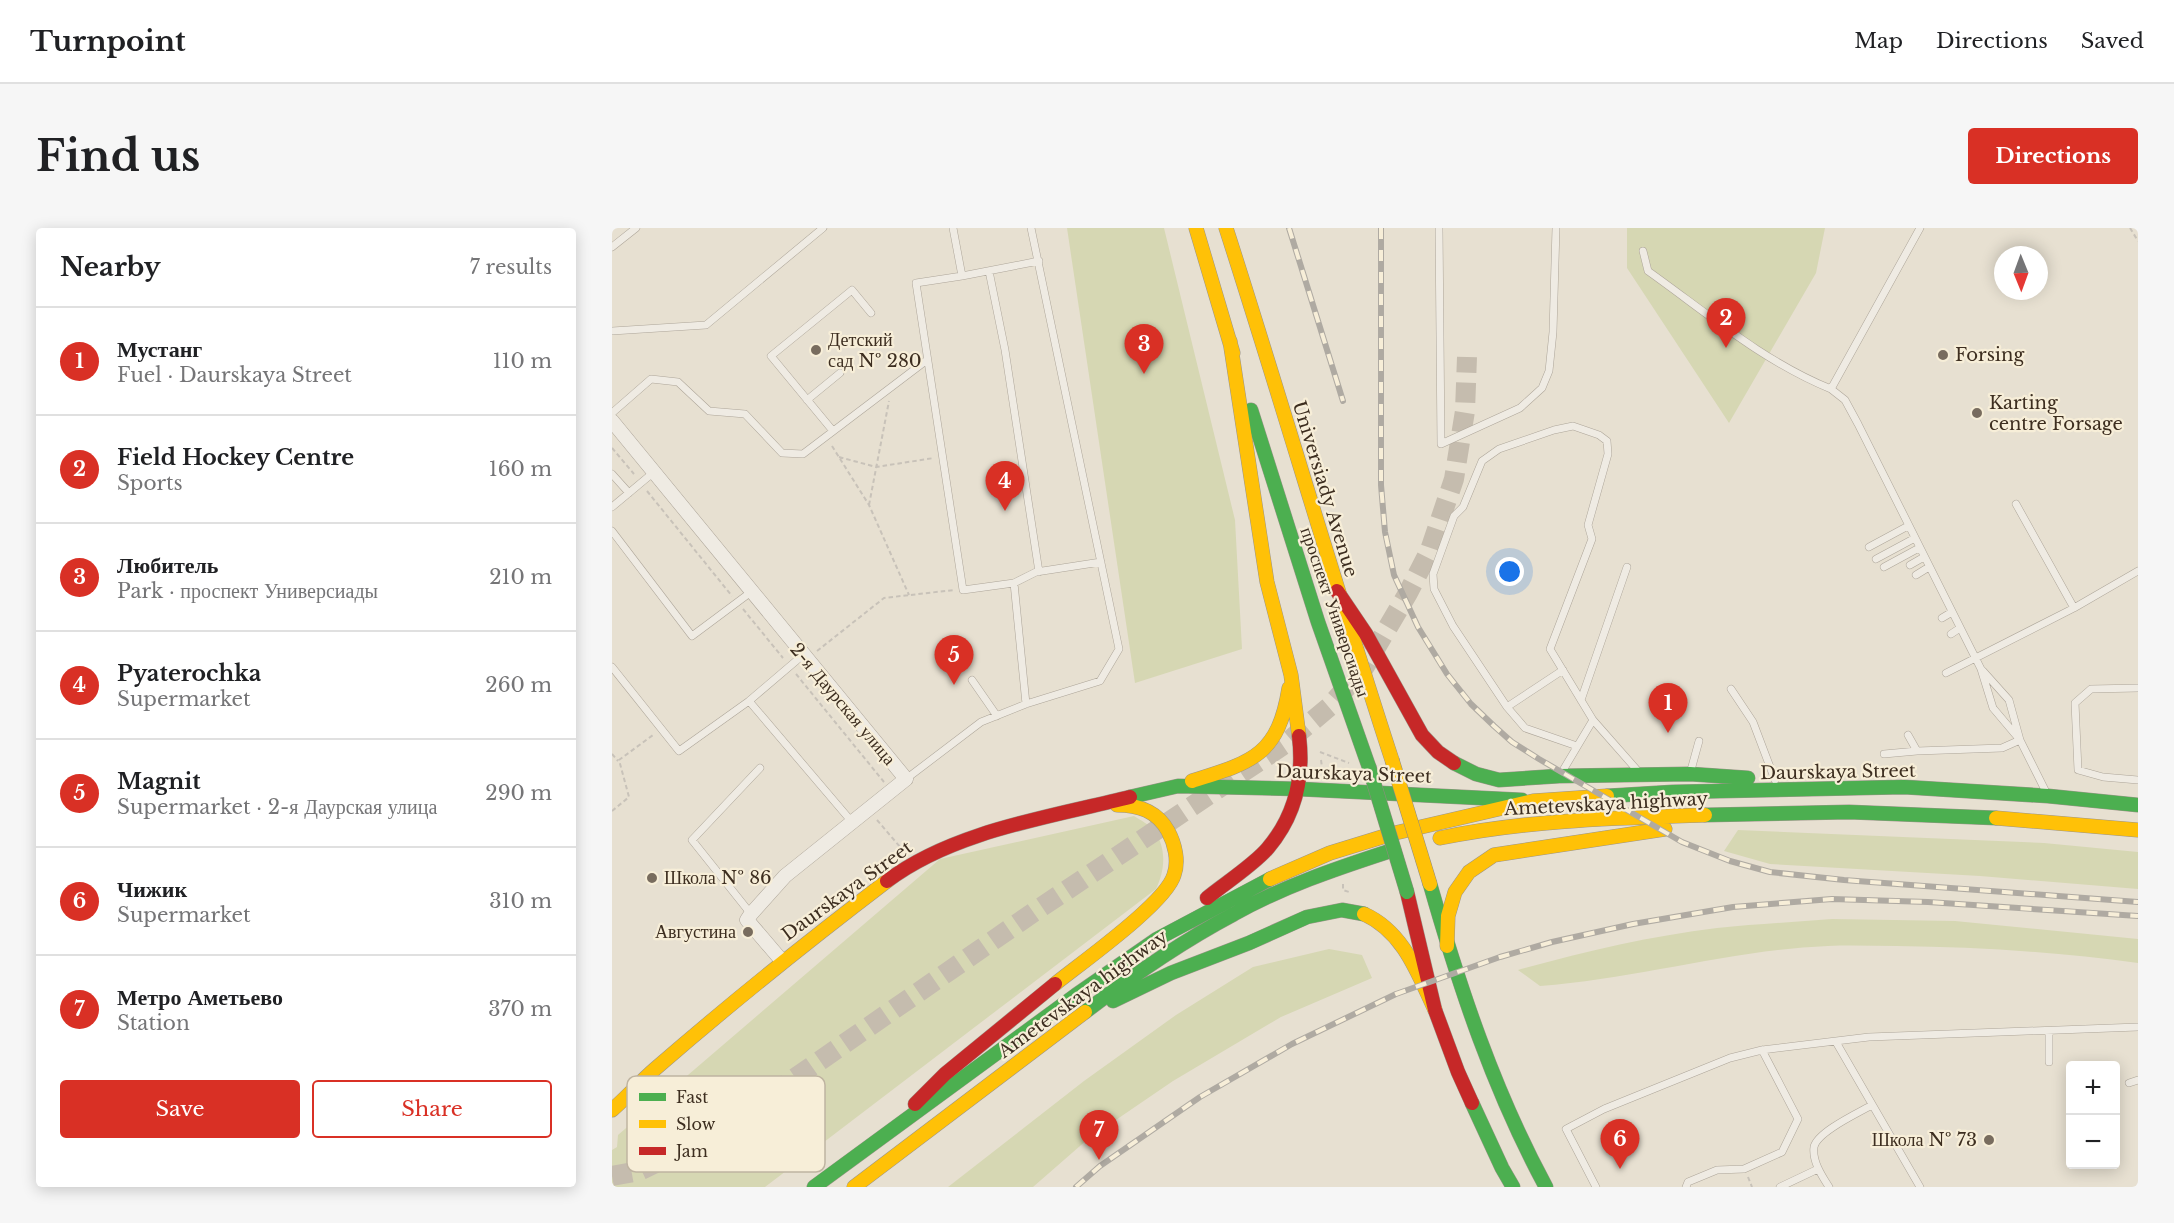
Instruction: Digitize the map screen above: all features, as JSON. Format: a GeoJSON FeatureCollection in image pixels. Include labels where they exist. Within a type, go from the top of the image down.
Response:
{"type":"FeatureCollection","features":[{"type":"Feature","properties":{"kind":"main road","name":"проспект Универсиады"},"geometry":{"type":"LineString","coordinates":[[1196,228],[1362,766],[1407,892],[1435,1010]]}},
{"type":"Feature","properties":{"kind":"main road","name":"Universiady Avenue"},"geometry":{"type":"LineString","coordinates":[[1226,228],[1448,946]]}},
{"type":"Feature","properties":{"kind":"main road"},"geometry":{"type":"LineString","coordinates":[[1157,939],[1267,850],[1285,825],[1299,789],[1302,759],[1291,675],[1267,582],[1230,341]]}},
{"type":"Feature","properties":{"kind":"main road"},"geometry":{"type":"LineString","coordinates":[[1337,591],[1366,634],[1422,735],[1438,752],[1458,766],[1476,774],[1499,780],[1641,774],[1681,783],[1775,780],[1817,790]]}},
{"type":"Feature","properties":{"kind":"main road"},"geometry":{"type":"LineString","coordinates":[[1178,786],[1241,765],[1257,757],[1272,741],[1283,719],[1291,675]]}},
{"type":"Feature","properties":{"kind":"main road","name":"Daurskaya Street"},"geometry":{"type":"LineString","coordinates":[[648,1076],[782,961],[906,867],[931,853],[973,837],[1178,786],[1299,789],[1533,801],[1681,783],[1817,790],[1904,787],[2048,796],[2138,805]]}},
{"type":"Feature","properties":{"kind":"main road"},"geometry":{"type":"LineString","coordinates":[[2045,821],[2048,796]]}},
{"type":"Feature","properties":{"kind":"main road","name":"Ametevskaya highway"},"geometry":{"type":"LineString","coordinates":[[814,1187],[1157,939],[1246,890],[1330,853],[1395,833],[1533,801]]}},
{"type":"Feature","properties":{"kind":"main road"},"geometry":{"type":"LineString","coordinates":[[888,1132],[945,1074],[1144,912],[1159,898],[1174,878],[1177,861],[1174,845],[1161,820],[1146,809],[1130,805],[1100,805]]}},
{"type":"Feature","properties":{"kind":"main road"},"geometry":{"type":"LineString","coordinates":[[1546,1187],[1504,1103],[1448,946],[1446,918],[1455,890],[1464,875],[1477,864],[1494,855],[1660,830],[1816,812],[1908,813],[2045,821],[2138,830]]}},
{"type":"Feature","properties":{"kind":"main road","name":"Ametevskaya highway"},"geometry":{"type":"LineString","coordinates":[[854,1187],[1136,973],[1235,913],[1335,870],[1401,848],[1462,833],[1573,820],[1816,812]]}},
{"type":"Feature","properties":{"kind":"main road"},"geometry":{"type":"LineString","coordinates":[[1081,1014],[1312,915],[1338,910],[1356,912],[1370,917],[1390,931],[1405,950],[1435,1010],[1458,1071],[1513,1187]]}},
{"type":"Feature","properties":{"kind":"main road","name":"Daurskaya Street"},"geometry":{"type":"LineString","coordinates":[[644,1076],[652,1071]]}},
{"type":"Feature","properties":{"kind":"main road","name":"Daurskaya Street"},"geometry":{"type":"LineString","coordinates":[[612,1095],[627,1086]]}},
{"type":"Feature","properties":{"kind":"main road","name":"Daurskaya Street"},"geometry":{"type":"LineString","coordinates":[[612,1110],[627,1098]]}},
{"type":"Feature","properties":{"kind":"street","name":"2-я Даурская улица"},"geometry":{"type":"LineString","coordinates":[[612,421],[906,780],[785,876],[751,914]]}},
{"type":"Feature","properties":{"kind":"street"},"geometry":{"type":"LineString","coordinates":[[751,914],[747,920],[782,961]]}},
{"type":"Feature","properties":{"kind":"lane"},"geometry":{"type":"LineString","coordinates":[[612,247],[636,228]]}},
{"type":"Feature","properties":{"kind":"lane"},"geometry":{"type":"LineString","coordinates":[[612,331],[706,325],[823,228]]}},
{"type":"Feature","properties":{"kind":"lane"},"geometry":{"type":"LineString","coordinates":[[953,228],[962,276]]}},
{"type":"Feature","properties":{"kind":"lane"},"geometry":{"type":"LineString","coordinates":[[906,780],[981,722],[1100,681],[1119,649],[1031,228]]}},
{"type":"Feature","properties":{"kind":"lane"},"geometry":{"type":"LineString","coordinates":[[1439,228],[1441,444],[1520,408],[1542,388],[1549,371],[1553,332],[1556,228]]}},
{"type":"Feature","properties":{"kind":"lane"},"geometry":{"type":"LineString","coordinates":[[1832,389],[1920,228]]}},
{"type":"Feature","properties":{"kind":"lane"},"geometry":{"type":"LineString","coordinates":[[1643,251],[1648,271],[1774,361],[1803,378],[1832,389],[1845,400],[1981,669],[1993,708],[2020,740]]}},
{"type":"Feature","properties":{"kind":"lane"},"geometry":{"type":"LineString","coordinates":[[1039,261],[916,283],[963,590],[1014,583],[1040,572],[1101,562]]}},
{"type":"Feature","properties":{"kind":"lane"},"geometry":{"type":"LineString","coordinates":[[989,271],[1005,350],[1040,572]]}},
{"type":"Feature","properties":{"kind":"lane"},"geometry":{"type":"LineString","coordinates":[[829,434],[807,400],[771,356],[852,290],[871,313]]}},
{"type":"Feature","properties":{"kind":"lane"},"geometry":{"type":"LineString","coordinates":[[612,413],[651,379],[678,382],[709,411],[745,414],[782,453],[803,454],[927,360]]}},
{"type":"Feature","properties":{"kind":"lane"},"geometry":{"type":"LineString","coordinates":[[807,400],[840,373]]}},
{"type":"Feature","properties":{"kind":"lane"},"geometry":{"type":"LineString","coordinates":[[1577,746],[1525,728],[1507,708],[1453,626],[1434,589],[1433,574],[1454,516],[1463,507],[1482,461],[1499,449],[1554,429],[1573,426],[1599,435],[1607,441],[1608,454],[1588,525],[1592,539],[1550,649],[1593,720],[1641,774]]}},
{"type":"Feature","properties":{"kind":"lane"},"geometry":{"type":"LineString","coordinates":[[612,507],[654,472]]}},
{"type":"Feature","properties":{"kind":"lane"},"geometry":{"type":"LineString","coordinates":[[612,474],[629,493]]}},
{"type":"Feature","properties":{"kind":"lane"},"geometry":{"type":"LineString","coordinates":[[2016,504],[2074,608]]}},
{"type":"Feature","properties":{"kind":"lane"},"geometry":{"type":"LineString","coordinates":[[1869,548],[1908,526]]}},
{"type":"Feature","properties":{"kind":"lane"},"geometry":{"type":"LineString","coordinates":[[612,531],[692,636],[751,592]]}},
{"type":"Feature","properties":{"kind":"lane"},"geometry":{"type":"LineString","coordinates":[[1876,559],[1915,538]]}},
{"type":"Feature","properties":{"kind":"lane"},"geometry":{"type":"LineString","coordinates":[[1884,567],[1919,548]]}},
{"type":"Feature","properties":{"kind":"lane"},"geometry":{"type":"LineString","coordinates":[[1910,565],[1924,557]]}},
{"type":"Feature","properties":{"kind":"lane"},"geometry":{"type":"LineString","coordinates":[[1581,700],[1627,567]]}},
{"type":"Feature","properties":{"kind":"lane"},"geometry":{"type":"LineString","coordinates":[[1916,575],[1929,567]]}},
{"type":"Feature","properties":{"kind":"lane"},"geometry":{"type":"LineString","coordinates":[[1946,673],[2074,608],[2138,571]]}},
{"type":"Feature","properties":{"kind":"lane"},"geometry":{"type":"LineString","coordinates":[[1014,583],[1026,705]]}},
{"type":"Feature","properties":{"kind":"lane"},"geometry":{"type":"LineString","coordinates":[[1942,618],[1952,612]]}},
{"type":"Feature","properties":{"kind":"lane"},"geometry":{"type":"LineString","coordinates":[[1953,637],[1962,631]]}},
{"type":"Feature","properties":{"kind":"lane"},"geometry":{"type":"LineString","coordinates":[[612,667],[679,751],[805,657]]}},
{"type":"Feature","properties":{"kind":"lane"},"geometry":{"type":"LineString","coordinates":[[1507,708],[1563,669]]}},
{"type":"Feature","properties":{"kind":"lane"},"geometry":{"type":"LineString","coordinates":[[1981,669],[2009,700],[2020,740],[2048,796]]}},
{"type":"Feature","properties":{"kind":"lane"},"geometry":{"type":"LineString","coordinates":[[972,680],[997,716]]}},
{"type":"Feature","properties":{"kind":"lane"},"geometry":{"type":"LineString","coordinates":[[2138,688],[2091,689],[2074,703],[2078,770],[2103,777],[2138,780]]}},
{"type":"Feature","properties":{"kind":"lane"},"geometry":{"type":"LineString","coordinates":[[1731,689],[1753,722],[1775,780]]}},
{"type":"Feature","properties":{"kind":"lane"},"geometry":{"type":"LineString","coordinates":[[749,701],[852,822]]}},
{"type":"Feature","properties":{"kind":"lane"},"geometry":{"type":"LineString","coordinates":[[1559,776],[1593,720]]}},
{"type":"Feature","properties":{"kind":"lane"},"geometry":{"type":"LineString","coordinates":[[1908,735],[1917,751]]}},
{"type":"Feature","properties":{"kind":"lane"},"geometry":{"type":"LineString","coordinates":[[1884,754],[2002,748],[2020,740]]}},
{"type":"Feature","properties":{"kind":"lane"},"geometry":{"type":"LineString","coordinates":[[1681,783],[1699,741]]}},
{"type":"Feature","properties":{"kind":"lane"},"geometry":{"type":"LineString","coordinates":[[751,914],[692,840],[760,768]]}},
{"type":"Feature","properties":{"kind":"lane"},"geometry":{"type":"LineString","coordinates":[[1596,1187],[1566,1129],[1604,1109],[1719,1063],[1762,1050],[1869,1037],[2138,1028]]}},
{"type":"Feature","properties":{"kind":"lane"},"geometry":{"type":"LineString","coordinates":[[2049,1030],[2049,1062]]}},
{"type":"Feature","properties":{"kind":"lane"},"geometry":{"type":"LineString","coordinates":[[1836,1042],[1920,1187]]}},
{"type":"Feature","properties":{"kind":"lane"},"geometry":{"type":"LineString","coordinates":[[1686,1187],[1688,1182],[1717,1170],[1744,1169],[1782,1152],[1798,1119],[1762,1050]]}},
{"type":"Feature","properties":{"kind":"lane"},"geometry":{"type":"LineString","coordinates":[[2129,1083],[2138,1080]]}},
{"type":"Feature","properties":{"kind":"lane"},"geometry":{"type":"LineString","coordinates":[[1829,1187],[1818,1169],[1814,1147],[1820,1136],[1872,1105]]}},
{"type":"Feature","properties":{"kind":"lane"},"geometry":{"type":"LineString","coordinates":[[1780,1187],[1818,1169]]}},
{"type":"Feature","properties":{"kind":"path"},"geometry":{"type":"LineString","coordinates":[[2130,228],[2138,241]]}},
{"type":"Feature","properties":{"kind":"path"},"geometry":{"type":"LineString","coordinates":[[869,504],[892,387]]}},
{"type":"Feature","properties":{"kind":"path"},"geometry":{"type":"LineString","coordinates":[[829,434],[839,457],[869,504],[909,595]]}},
{"type":"Feature","properties":{"kind":"path"},"geometry":{"type":"LineString","coordinates":[[612,448],[884,782]]}},
{"type":"Feature","properties":{"kind":"path"},"geometry":{"type":"LineString","coordinates":[[839,457],[876,467],[942,456]]}},
{"type":"Feature","properties":{"kind":"path"},"geometry":{"type":"LineString","coordinates":[[805,657],[884,597],[963,590]]}},
{"type":"Feature","properties":{"kind":"path"},"geometry":{"type":"LineString","coordinates":[[612,811],[629,796],[619,760],[661,728]]}},
{"type":"Feature","properties":{"kind":"path"},"geometry":{"type":"LineString","coordinates":[[1323,781],[1320,750],[1362,766]]}},
{"type":"Feature","properties":{"kind":"path"},"geometry":{"type":"LineString","coordinates":[[612,753],[622,766]]}},
{"type":"Feature","properties":{"kind":"path"},"geometry":{"type":"LineString","coordinates":[[877,819],[901,848]]}},
{"type":"Feature","properties":{"kind":"green space"},"geometry":{"type":"Polygon","coordinates":[[[1067,228],[1164,228],[1235,520],[1242,649],[1135,683],[1067,228]]]}},
{"type":"Feature","properties":{"kind":"green space"},"geometry":{"type":"Polygon","coordinates":[[[1627,228],[1825,228],[1816,273],[1729,423],[1627,268],[1627,228]]]}},
{"type":"Feature","properties":{"kind":"green space"},"geometry":{"type":"Polygon","coordinates":[[[1134,816],[1152,828],[1158,837],[1163,852],[1163,867],[1156,889],[825,1141],[825,1076],[687,1076],[940,859],[1134,816]]]}},
{"type":"Feature","properties":{"kind":"green space"},"geometry":{"type":"Polygon","coordinates":[[[1738,830],[2044,843],[2138,852],[2138,889],[1980,876],[1770,864],[1724,851],[1738,830]]]}},
{"type":"Feature","properties":{"kind":"green space"},"geometry":{"type":"Polygon","coordinates":[[[1832,919],[1955,921],[2138,939],[2138,963],[1987,949],[1828,946],[1756,953],[1612,977],[1540,986],[1518,970],[1667,935],[1717,928],[1832,919]]]}},
{"type":"Feature","properties":{"kind":"green space"},"geometry":{"type":"Polygon","coordinates":[[[1329,949],[1362,955],[1372,978],[1281,1017],[1173,1081],[1088,1139],[1033,1187],[948,1187],[1084,1081],[1176,1015],[1253,967],[1329,949]]]}},
{"type":"Feature","properties":{"kind":"green space"},"geometry":{"type":"Polygon","coordinates":[[[627,1127],[627,1172],[785,1172],[765,1187],[612,1187],[612,1150],[617,1147],[618,1135],[627,1127]]]}},
{"type":"Feature","properties":{"kind":"tunnel"},"geometry":{"type":"LineString","coordinates":[[798,1076],[1034,912],[1285,744],[1329,707],[1364,668],[1430,550],[1454,479],[1465,411],[1467,357]]}},
{"type":"Feature","properties":{"kind":"tunnel"},"geometry":{"type":"LineString","coordinates":[[612,1176],[634,1172]]}},
{"type":"Feature","properties":{"kind":"railway"},"geometry":{"type":"LineString","coordinates":[[1289,228],[1343,401]]}},
{"type":"Feature","properties":{"kind":"railway"},"geometry":{"type":"LineString","coordinates":[[1381,228],[1381,485],[1385,532],[1394,575],[1418,627],[1447,674],[1471,704],[1494,726],[1512,742],[1539,759],[1682,842],[1730,861],[1770,872],[1844,880],[2138,902]]}},
{"type":"Feature","properties":{"kind":"railway"},"geometry":{"type":"LineString","coordinates":[[1076,1187],[1100,1166],[1200,1097],[1292,1044],[1396,994],[1500,957],[1552,942],[1633,924],[1733,907],[1832,899],[1928,902],[2138,916]]}},
{"type":"Feature","properties":{"kind":"traffic: fast"},"geometry":{"type":"LineString","coordinates":[[1251,410],[1318,622],[1369,767]]}},
{"type":"Feature","properties":{"kind":"traffic: fast"},"geometry":{"type":"LineString","coordinates":[[1454,763],[1476,774],[1499,780],[1559,776],[1690,774],[1748,778]]}},
{"type":"Feature","properties":{"kind":"traffic: fast"},"geometry":{"type":"LineString","coordinates":[[1369,767],[1407,892]]}},
{"type":"Feature","properties":{"kind":"traffic: fast"},"geometry":{"type":"LineString","coordinates":[[1130,797],[1178,786],[1299,789],[1522,800]]}},
{"type":"Feature","properties":{"kind":"traffic: fast"},"geometry":{"type":"LineString","coordinates":[[1607,796],[1673,792],[1904,787],[2048,796],[2138,805]]}},
{"type":"Feature","properties":{"kind":"traffic: fast"},"geometry":{"type":"LineString","coordinates":[[1705,815],[1849,812],[1996,818]]}},
{"type":"Feature","properties":{"kind":"traffic: fast"},"geometry":{"type":"LineString","coordinates":[[1085,1012],[1176,948],[1252,904],[1309,879],[1387,852]]}},
{"type":"Feature","properties":{"kind":"traffic: fast"},"geometry":{"type":"LineString","coordinates":[[814,1187],[1076,995],[1157,939],[1270,879]]}},
{"type":"Feature","properties":{"kind":"traffic: fast"},"geometry":{"type":"LineString","coordinates":[[1430,884],[1453,962],[1494,1077],[1546,1187]]}},
{"type":"Feature","properties":{"kind":"traffic: fast"},"geometry":{"type":"LineString","coordinates":[[1113,1001],[1171,973],[1249,943],[1307,917],[1342,910],[1364,914]]}},
{"type":"Feature","properties":{"kind":"traffic: fast"},"geometry":{"type":"LineString","coordinates":[[1472,1103],[1513,1187]]}},
{"type":"Feature","properties":{"kind":"traffic: slow"},"geometry":{"type":"LineString","coordinates":[[1196,228],[1233,353]]}},
{"type":"Feature","properties":{"kind":"traffic: slow"},"geometry":{"type":"LineString","coordinates":[[1226,228],[1392,760]]}},
{"type":"Feature","properties":{"kind":"traffic: slow"},"geometry":{"type":"LineString","coordinates":[[1230,341],[1267,582],[1291,675],[1299,736]]}},
{"type":"Feature","properties":{"kind":"traffic: slow"},"geometry":{"type":"LineString","coordinates":[[1192,781],[1231,768],[1259,753],[1278,729],[1289,688]]}},
{"type":"Feature","properties":{"kind":"traffic: slow"},"geometry":{"type":"LineString","coordinates":[[1392,760],[1430,884]]}},
{"type":"Feature","properties":{"kind":"traffic: slow"},"geometry":{"type":"LineString","coordinates":[[1270,879],[1330,853],[1395,833],[1533,801],[1607,796]]}},
{"type":"Feature","properties":{"kind":"traffic: slow"},"geometry":{"type":"LineString","coordinates":[[1055,984],[1140,916],[1168,887],[1174,875],[1176,853],[1164,824],[1147,810],[1117,805]]}},
{"type":"Feature","properties":{"kind":"traffic: slow"},"geometry":{"type":"LineString","coordinates":[[1440,838],[1539,824],[1705,815]]}},
{"type":"Feature","properties":{"kind":"traffic: slow"},"geometry":{"type":"LineString","coordinates":[[1996,818],[2138,830]]}},
{"type":"Feature","properties":{"kind":"traffic: slow"},"geometry":{"type":"LineString","coordinates":[[1447,946],[1448,916],[1455,892],[1469,872],[1494,855],[1665,829]]}},
{"type":"Feature","properties":{"kind":"traffic: slow"},"geometry":{"type":"LineString","coordinates":[[647,1076],[798,950],[887,881]]}},
{"type":"Feature","properties":{"kind":"traffic: slow"},"geometry":{"type":"LineString","coordinates":[[1364,914],[1378,922],[1400,943],[1416,969],[1435,1010]]}},
{"type":"Feature","properties":{"kind":"traffic: slow"},"geometry":{"type":"LineString","coordinates":[[854,1187],[1085,1012]]}},
{"type":"Feature","properties":{"kind":"traffic: slow"},"geometry":{"type":"LineString","coordinates":[[612,1110],[627,1095]]}},
{"type":"Feature","properties":{"kind":"traffic: jam"},"geometry":{"type":"LineString","coordinates":[[1337,591],[1366,634],[1422,735],[1438,752],[1454,763]]}},
{"type":"Feature","properties":{"kind":"traffic: jam"},"geometry":{"type":"LineString","coordinates":[[1207,898],[1262,854],[1285,823],[1299,781],[1299,736]]}},
{"type":"Feature","properties":{"kind":"traffic: jam"},"geometry":{"type":"LineString","coordinates":[[887,881],[913,864],[972,838],[1035,819],[1130,797]]}},
{"type":"Feature","properties":{"kind":"traffic: jam"},"geometry":{"type":"LineString","coordinates":[[1407,892],[1435,1010],[1472,1103]]}},
{"type":"Feature","properties":{"kind":"traffic: jam"},"geometry":{"type":"LineString","coordinates":[[915,1104],[945,1074],[1055,984]]}},
{"type":"Feature","properties":{"kind":"place","name":"Field Hockey Centre"},"geometry":{"type":"Point","coordinates":[1726,348]}},
{"type":"Feature","properties":{"kind":"place","name":"Детский сад № 280"},"geometry":{"type":"Point","coordinates":[816,350]}},
{"type":"Feature","properties":{"kind":"place","name":"Forsing"},"geometry":{"type":"Point","coordinates":[1943,355]}},
{"type":"Feature","properties":{"kind":"place","name":"Любитель"},"geometry":{"type":"Point","coordinates":[1144,374]}},
{"type":"Feature","properties":{"kind":"place","name":"Karting centre Forsage"},"geometry":{"type":"Point","coordinates":[1977,413]}},
{"type":"Feature","properties":{"kind":"place","name":"Pyaterochka"},"geometry":{"type":"Point","coordinates":[1005,511]}},
{"type":"Feature","properties":{"kind":"place","name":"Magnit"},"geometry":{"type":"Point","coordinates":[954,685]}},
{"type":"Feature","properties":{"kind":"place","name":"Мустанг"},"geometry":{"type":"Point","coordinates":[1668,733]}},
{"type":"Feature","properties":{"kind":"place","name":"Школа № 86"},"geometry":{"type":"Point","coordinates":[652,878]}},
{"type":"Feature","properties":{"kind":"place","name":"Августина"},"geometry":{"type":"Point","coordinates":[748,932]}},
{"type":"Feature","properties":{"kind":"place","name":"Школа № 73"},"geometry":{"type":"Point","coordinates":[1989,1140]}},
{"type":"Feature","properties":{"kind":"place","name":"Метро Аметьево"},"geometry":{"type":"Point","coordinates":[1099,1160]}},
{"type":"Feature","properties":{"kind":"place","name":"Чижик"},"geometry":{"type":"Point","coordinates":[1620,1169]}}]}
